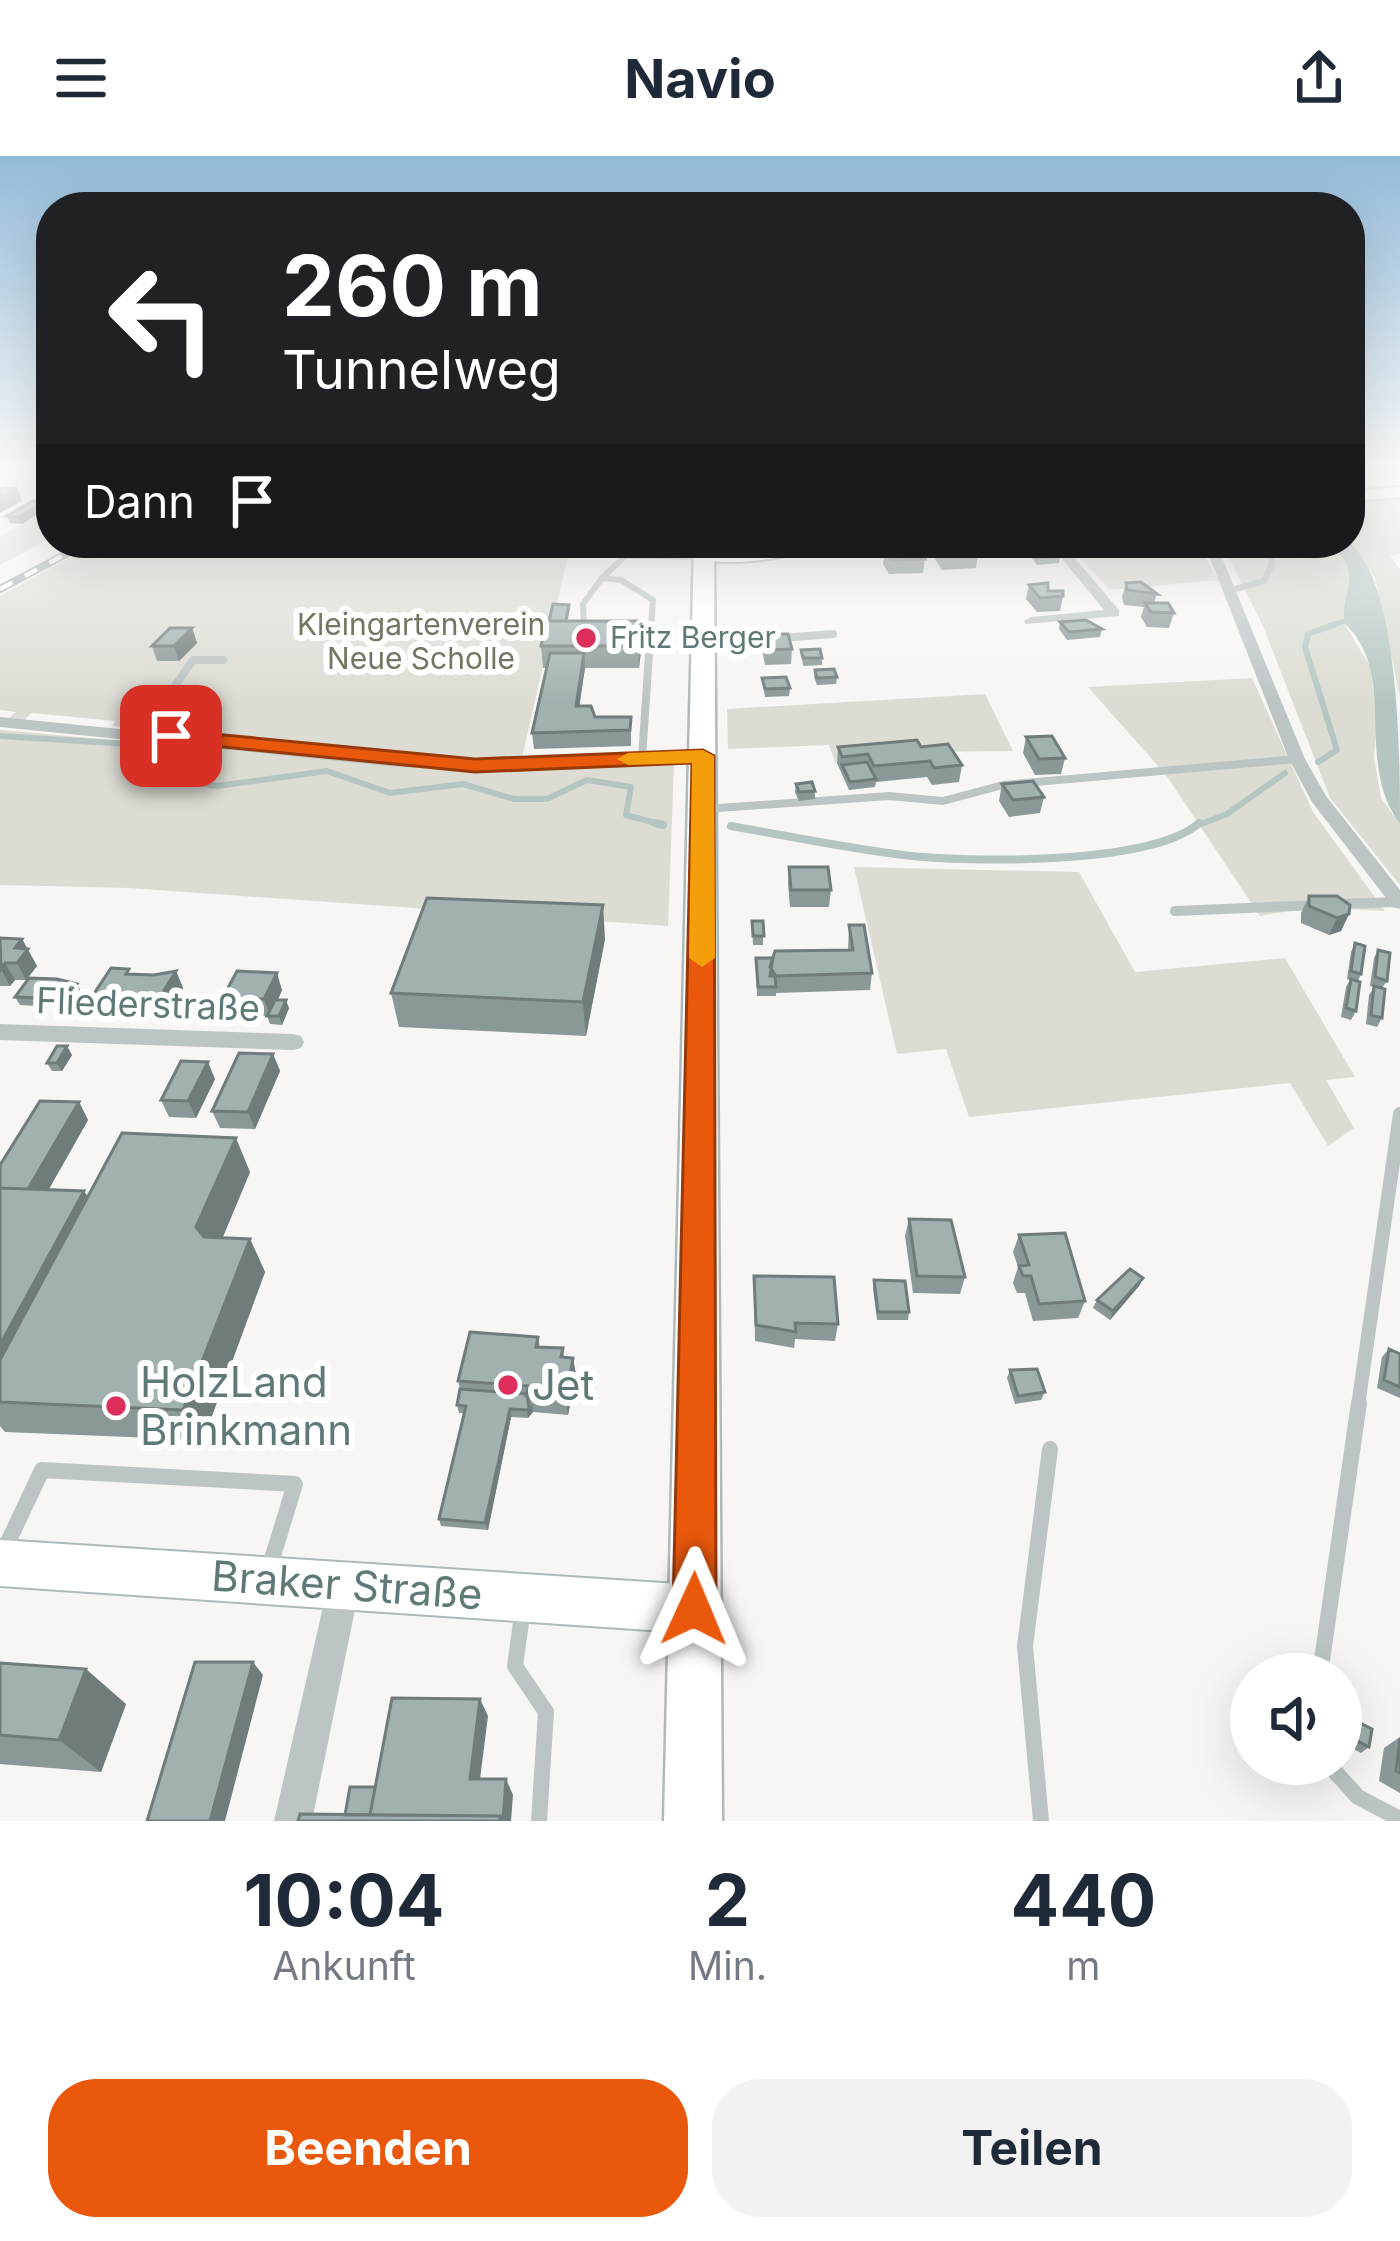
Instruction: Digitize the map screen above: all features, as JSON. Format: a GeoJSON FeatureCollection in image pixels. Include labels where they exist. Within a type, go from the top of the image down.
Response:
{"type":"FeatureCollection","features":[{"type":"Feature","properties":{"kind":"main road"},"geometry":{"type":"LineString","coordinates":[[693,1821],[704,558]]}},
{"type":"Feature","properties":{"kind":"main road","name":"Braker Straße"},"geometry":{"type":"LineString","coordinates":[[0,1561],[694,1609]]}},
{"type":"Feature","properties":{"kind":"street"},"geometry":{"type":"LineString","coordinates":[[1031,621],[1114,613],[1068,558]]}},
{"type":"Feature","properties":{"kind":"street"},"geometry":{"type":"LineString","coordinates":[[1217,558],[1318,798],[1400,903]]}},
{"type":"Feature","properties":{"kind":"street"},"geometry":{"type":"LineString","coordinates":[[0,722],[66,725],[398,762],[475,765],[703,756]]}},
{"type":"Feature","properties":{"kind":"street","name":"Fliederstraße"},"geometry":{"type":"LineString","coordinates":[[0,1032],[293,1042]]}},
{"type":"Feature","properties":{"kind":"street"},"geometry":{"type":"LineString","coordinates":[[293,1821],[344,1585]]}},
{"type":"Feature","properties":{"kind":"lane"},"geometry":{"type":"LineString","coordinates":[[603,629],[584,630],[583,604],[623,558]]}},
{"type":"Feature","properties":{"kind":"lane"},"geometry":{"type":"LineString","coordinates":[[1232,590],[1264,581],[1271,558]]}},
{"type":"Feature","properties":{"kind":"lane"},"geometry":{"type":"LineString","coordinates":[[602,578],[621,580],[653,600],[642,758]]}},
{"type":"Feature","properties":{"kind":"lane"},"geometry":{"type":"LineString","coordinates":[[703,644],[833,634]]}},
{"type":"Feature","properties":{"kind":"lane"},"geometry":{"type":"LineString","coordinates":[[141,734],[193,660],[224,660]]}},
{"type":"Feature","properties":{"kind":"lane"},"geometry":{"type":"LineString","coordinates":[[703,809],[889,796],[943,801],[1003,785],[1298,759]]}},
{"type":"Feature","properties":{"kind":"lane"},"geometry":{"type":"LineString","coordinates":[[1174,911],[1400,903]]}},
{"type":"Feature","properties":{"kind":"lane"},"geometry":{"type":"LineString","coordinates":[[1323,1653],[1400,1114]]}},
{"type":"Feature","properties":{"kind":"lane"},"geometry":{"type":"LineString","coordinates":[[1041,1821],[1025,1646],[1050,1449]]}},
{"type":"Feature","properties":{"kind":"lane"},"geometry":{"type":"LineString","coordinates":[[0,1561],[42,1470],[296,1484],[266,1580]]}},
{"type":"Feature","properties":{"kind":"lane"},"geometry":{"type":"LineString","coordinates":[[525,1597],[515,1666],[546,1712],[548,1729],[539,1821]]}},
{"type":"Feature","properties":{"kind":"lane"},"geometry":{"type":"LineString","coordinates":[[1348,1785],[1358,1796],[1400,1819]]}},
{"type":"Feature","properties":{"kind":"green space"},"geometry":{"type":"Polygon","coordinates":[[[0,549],[31,549],[0,565],[0,549]]]}},
{"type":"Feature","properties":{"kind":"green space"},"geometry":{"type":"Polygon","coordinates":[[[1365,549],[1400,549],[1400,554],[1390,556],[1400,570],[1400,697],[1375,578],[1361,558],[1365,558],[1365,549]]]}},
{"type":"Feature","properties":{"kind":"green space","name":"Kleingartenverein Neue Scholle"},"geometry":{"type":"Polygon","coordinates":[[[69,558],[567,558],[522,758],[405,756],[112,726],[115,721],[32,713],[24,720],[9,718],[16,712],[0,710],[0,596],[69,558]]]}},
{"type":"Feature","properties":{"kind":"green space"},"geometry":{"type":"Polygon","coordinates":[[[1080,558],[1206,558],[1218,580],[1110,590],[1080,558]]]}},
{"type":"Feature","properties":{"kind":"green space"},"geometry":{"type":"Polygon","coordinates":[[[1229,558],[1342,558],[1349,572],[1344,623],[1370,666],[1377,720],[1374,758],[1381,798],[1400,824],[1400,885],[1330,798],[1263,626],[1229,558]]]}},
{"type":"Feature","properties":{"kind":"green space"},"geometry":{"type":"Polygon","coordinates":[[[1252,678],[1313,812],[1385,911],[1313,907],[1260,916],[1166,775],[1088,687],[1252,678]]]}},
{"type":"Feature","properties":{"kind":"green space"},"geometry":{"type":"Polygon","coordinates":[[[985,694],[1013,751],[912,752],[835,762],[829,745],[728,749],[727,709],[985,694]]]}},
{"type":"Feature","properties":{"kind":"green space"},"geometry":{"type":"Polygon","coordinates":[[[0,730],[475,772],[674,765],[668,926],[129,888],[0,885],[0,730]]]}},
{"type":"Feature","properties":{"kind":"green space"},"geometry":{"type":"Polygon","coordinates":[[[854,867],[1079,872],[1135,972],[1285,958],[1355,1077],[1326,1080],[1354,1128],[1328,1146],[1290,1083],[969,1117],[946,1049],[897,1054],[854,867]]]}},
{"type":"Feature","properties":{"kind":"shaded area"},"geometry":{"type":"Polygon","coordinates":[[[1342,558],[1362,558],[1367,565],[1388,633],[1400,824],[1379,773],[1370,667],[1361,644],[1344,623],[1342,558]]]}},
{"type":"Feature","properties":{"kind":"building"},"geometry":{"type":"Polygon","coordinates":[[[1141,582],[1157,594],[1127,590],[1126,583],[1141,582]]]}},
{"type":"Feature","properties":{"kind":"building"},"geometry":{"type":"Polygon","coordinates":[[[1048,583],[1048,591],[1063,591],[1063,596],[1040,598],[1029,585],[1048,583]]]}},
{"type":"Feature","properties":{"kind":"building"},"geometry":{"type":"Polygon","coordinates":[[[1145,603],[1168,603],[1174,613],[1151,612],[1145,603]]]}},
{"type":"Feature","properties":{"kind":"building"},"geometry":{"type":"Polygon","coordinates":[[[553,604],[569,605],[566,621],[549,621],[553,604]]]}},
{"type":"Feature","properties":{"kind":"building"},"geometry":{"type":"Polygon","coordinates":[[[1086,620],[1102,629],[1069,632],[1060,622],[1086,620]]]}},
{"type":"Feature","properties":{"kind":"building"},"geometry":{"type":"Polygon","coordinates":[[[546,621],[641,621],[638,646],[541,646],[546,621]]]}},
{"type":"Feature","properties":{"kind":"building"},"geometry":{"type":"Polygon","coordinates":[[[170,628],[192,628],[174,646],[152,646],[170,628]]]}},
{"type":"Feature","properties":{"kind":"building"},"geometry":{"type":"Polygon","coordinates":[[[762,634],[788,634],[792,649],[766,650],[762,634]]]}},
{"type":"Feature","properties":{"kind":"building"},"geometry":{"type":"Polygon","coordinates":[[[820,649],[822,658],[803,658],[801,650],[820,649]]]}},
{"type":"Feature","properties":{"kind":"building"},"geometry":{"type":"Polygon","coordinates":[[[550,653],[584,653],[576,706],[591,706],[595,717],[631,717],[630,730],[532,733],[550,653]]]}},
{"type":"Feature","properties":{"kind":"building"},"geometry":{"type":"Polygon","coordinates":[[[834,669],[837,677],[817,678],[815,670],[834,669]]]}},
{"type":"Feature","properties":{"kind":"building"},"geometry":{"type":"Polygon","coordinates":[[[786,677],[790,688],[765,689],[762,678],[786,677]]]}},
{"type":"Feature","properties":{"kind":"building"},"geometry":{"type":"Polygon","coordinates":[[[1052,736],[1065,758],[1039,759],[1026,737],[1052,736]]]}},
{"type":"Feature","properties":{"kind":"building"},"geometry":{"type":"Polygon","coordinates":[[[917,740],[921,747],[948,744],[962,765],[934,768],[930,761],[874,766],[868,754],[842,757],[838,747],[917,740]]]}},
{"type":"Feature","properties":{"kind":"building"},"geometry":{"type":"Polygon","coordinates":[[[867,762],[876,779],[850,782],[842,765],[867,762]]]}},
{"type":"Feature","properties":{"kind":"building"},"geometry":{"type":"Polygon","coordinates":[[[1033,781],[1044,797],[1013,800],[1002,784],[1033,781]]]}},
{"type":"Feature","properties":{"kind":"building"},"geometry":{"type":"Polygon","coordinates":[[[812,782],[815,791],[799,792],[796,784],[812,782]]]}},
{"type":"Feature","properties":{"kind":"building"},"geometry":{"type":"Polygon","coordinates":[[[789,867],[828,867],[831,890],[791,890],[789,867]]]}},
{"type":"Feature","properties":{"kind":"building"},"geometry":{"type":"Polygon","coordinates":[[[1309,896],[1337,896],[1350,905],[1349,914],[1337,918],[1309,906],[1309,896]]]}},
{"type":"Feature","properties":{"kind":"building"},"geometry":{"type":"Polygon","coordinates":[[[427,898],[603,905],[583,1002],[391,993],[427,898]]]}},
{"type":"Feature","properties":{"kind":"building"},"geometry":{"type":"Polygon","coordinates":[[[752,921],[763,921],[764,936],[753,936],[752,921]]]}},
{"type":"Feature","properties":{"kind":"building"},"geometry":{"type":"Polygon","coordinates":[[[849,925],[864,925],[872,973],[776,976],[770,967],[775,951],[853,950],[849,925]]]}},
{"type":"Feature","properties":{"kind":"building"},"geometry":{"type":"Polygon","coordinates":[[[0,938],[22,939],[15,948],[28,949],[17,963],[5,963],[1,969],[0,938]]]}},
{"type":"Feature","properties":{"kind":"building"},"geometry":{"type":"Polygon","coordinates":[[[1355,943],[1365,946],[1361,974],[1351,971],[1355,943]]]}},
{"type":"Feature","properties":{"kind":"building"},"geometry":{"type":"Polygon","coordinates":[[[1378,950],[1390,953],[1387,981],[1375,977],[1378,950]]]}},
{"type":"Feature","properties":{"kind":"building"},"geometry":{"type":"Polygon","coordinates":[[[756,958],[773,958],[770,976],[775,976],[776,987],[758,987],[756,958]]]}},
{"type":"Feature","properties":{"kind":"building"},"geometry":{"type":"Polygon","coordinates":[[[111,968],[129,969],[126,974],[176,971],[160,997],[134,1002],[138,996],[93,995],[111,968]]]}},
{"type":"Feature","properties":{"kind":"building"},"geometry":{"type":"Polygon","coordinates":[[[237,971],[277,973],[264,999],[223,997],[237,971]]]}},
{"type":"Feature","properties":{"kind":"building"},"geometry":{"type":"Polygon","coordinates":[[[29,978],[77,984],[66,999],[15,997],[29,978]]]}},
{"type":"Feature","properties":{"kind":"building"},"geometry":{"type":"Polygon","coordinates":[[[1351,979],[1360,982],[1356,1011],[1346,1008],[1351,979]]]}},
{"type":"Feature","properties":{"kind":"building"},"geometry":{"type":"Polygon","coordinates":[[[1374,986],[1385,989],[1382,1018],[1371,1015],[1374,986]]]}},
{"type":"Feature","properties":{"kind":"building"},"geometry":{"type":"Polygon","coordinates":[[[210,998],[222,998],[214,1014],[203,1013],[210,998]]]}},
{"type":"Feature","properties":{"kind":"building"},"geometry":{"type":"Polygon","coordinates":[[[275,1000],[286,1000],[279,1016],[267,1016],[275,1000]]]}},
{"type":"Feature","properties":{"kind":"building"},"geometry":{"type":"Polygon","coordinates":[[[57,1046],[67,1046],[57,1063],[47,1063],[57,1046]]]}},
{"type":"Feature","properties":{"kind":"building"},"geometry":{"type":"Polygon","coordinates":[[[239,1053],[273,1054],[248,1112],[212,1111],[239,1053]]]}},
{"type":"Feature","properties":{"kind":"building"},"geometry":{"type":"Polygon","coordinates":[[[181,1061],[208,1062],[188,1101],[161,1100],[181,1061]]]}},
{"type":"Feature","properties":{"kind":"building"},"geometry":{"type":"Polygon","coordinates":[[[40,1101],[79,1102],[28,1189],[0,1188],[0,1165],[40,1101]]]}},
{"type":"Feature","properties":{"kind":"building"},"geometry":{"type":"Polygon","coordinates":[[[122,1133],[236,1138],[196,1227],[204,1237],[250,1239],[183,1410],[0,1402],[0,1360],[122,1133]]]}},
{"type":"Feature","properties":{"kind":"building"},"geometry":{"type":"Polygon","coordinates":[[[0,1188],[84,1191],[0,1345],[0,1188]]]}},
{"type":"Feature","properties":{"kind":"building"},"geometry":{"type":"Polygon","coordinates":[[[909,1219],[951,1220],[965,1277],[917,1276],[909,1219]]]}},
{"type":"Feature","properties":{"kind":"building"},"geometry":{"type":"Polygon","coordinates":[[[1065,1233],[1085,1301],[1039,1304],[1031,1276],[1023,1276],[1019,1266],[1029,1265],[1019,1235],[1065,1233]]]}},
{"type":"Feature","properties":{"kind":"building"},"geometry":{"type":"Polygon","coordinates":[[[1130,1269],[1143,1278],[1113,1311],[1097,1300],[1130,1269]]]}},
{"type":"Feature","properties":{"kind":"building"},"geometry":{"type":"Polygon","coordinates":[[[754,1276],[834,1277],[838,1324],[795,1323],[796,1332],[756,1325],[754,1276]]]}},
{"type":"Feature","properties":{"kind":"building"},"geometry":{"type":"Polygon","coordinates":[[[874,1280],[905,1281],[909,1312],[878,1312],[874,1280]]]}},
{"type":"Feature","properties":{"kind":"building"},"geometry":{"type":"Polygon","coordinates":[[[470,1332],[538,1337],[536,1347],[563,1348],[561,1357],[573,1358],[566,1399],[526,1396],[529,1386],[458,1381],[470,1332]]]}},
{"type":"Feature","properties":{"kind":"building"},"geometry":{"type":"Polygon","coordinates":[[[1389,1349],[1400,1354],[1400,1387],[1384,1380],[1389,1349]]]}},
{"type":"Feature","properties":{"kind":"building"},"geometry":{"type":"Polygon","coordinates":[[[1037,1369],[1045,1392],[1018,1396],[1010,1370],[1037,1369]]]}},
{"type":"Feature","properties":{"kind":"building"},"geometry":{"type":"Polygon","coordinates":[[[460,1389],[527,1394],[527,1410],[510,1409],[485,1523],[439,1519],[466,1406],[457,1405],[460,1389]]]}},
{"type":"Feature","properties":{"kind":"building"},"geometry":{"type":"Polygon","coordinates":[[[195,1662],[253,1662],[210,1821],[147,1821],[195,1662]]]}},
{"type":"Feature","properties":{"kind":"building"},"geometry":{"type":"Polygon","coordinates":[[[0,1663],[86,1669],[59,1740],[0,1735],[0,1663]]]}},
{"type":"Feature","properties":{"kind":"building"},"geometry":{"type":"Polygon","coordinates":[[[392,1698],[480,1699],[470,1779],[506,1779],[503,1821],[500,1816],[370,1815],[392,1698]]]}},
{"type":"Feature","properties":{"kind":"building"},"geometry":{"type":"Polygon","coordinates":[[[1362,1724],[1372,1729],[1369,1747],[1362,1743],[1362,1724]]]}},
{"type":"Feature","properties":{"kind":"building"},"geometry":{"type":"Polygon","coordinates":[[[350,1787],[375,1787],[370,1815],[345,1815],[350,1787]]]}},
{"type":"Feature","properties":{"kind":"building"},"geometry":{"type":"Polygon","coordinates":[[[300,1814],[500,1816],[500,1821],[298,1821],[300,1814]]]}},
{"type":"Feature","properties":{"kind":"waterway"},"geometry":{"type":"LineString","coordinates":[[1336,624],[1351,619]]}},
{"type":"Feature","properties":{"kind":"waterway"},"geometry":{"type":"LineString","coordinates":[[1318,762],[1337,750],[1305,647],[1308,634],[1336,624]]}},
{"type":"Feature","properties":{"kind":"waterway"},"geometry":{"type":"LineString","coordinates":[[1327,627],[1336,624]]}},
{"type":"Feature","properties":{"kind":"waterway"},"geometry":{"type":"LineString","coordinates":[[0,736],[161,746],[204,784],[217,786],[327,771],[390,793],[463,784],[514,799],[547,799],[587,780],[631,787],[626,815],[663,825],[655,823]]}},
{"type":"Feature","properties":{"kind":"waterway"},"geometry":{"type":"LineString","coordinates":[[1196,826],[1227,814],[1285,773]]}},
{"type":"Feature","properties":{"kind":"waterway"},"geometry":{"type":"LineString","coordinates":[[731,826],[903,855],[1013,859],[1142,847],[1176,837],[1199,823]]}},
{"type":"Feature","properties":{"kind":"railway"},"geometry":{"type":"LineString","coordinates":[[0,589],[59,558]]}},
{"type":"Feature","properties":{"kind":"slow traffic"},"geometry":{"type":"LineString","coordinates":[[628,759],[703,756],[702,958]]}},
{"type":"Feature","properties":{"kind":"place","name":"Fritz Berger"},"geometry":{"type":"Point","coordinates":[586,638]}},
{"type":"Feature","properties":{"kind":"place","name":"Jet"},"geometry":{"type":"Point","coordinates":[508,1385]}},
{"type":"Feature","properties":{"kind":"place","name":"HolzLand Brinkmann"},"geometry":{"type":"Point","coordinates":[116,1406]}},
{"type":"Feature","properties":{"kind":"route"},"geometry":{"type":"LineString","coordinates":[[171,736],[365,759],[475,765],[703,756],[694,1609]]}}]}
